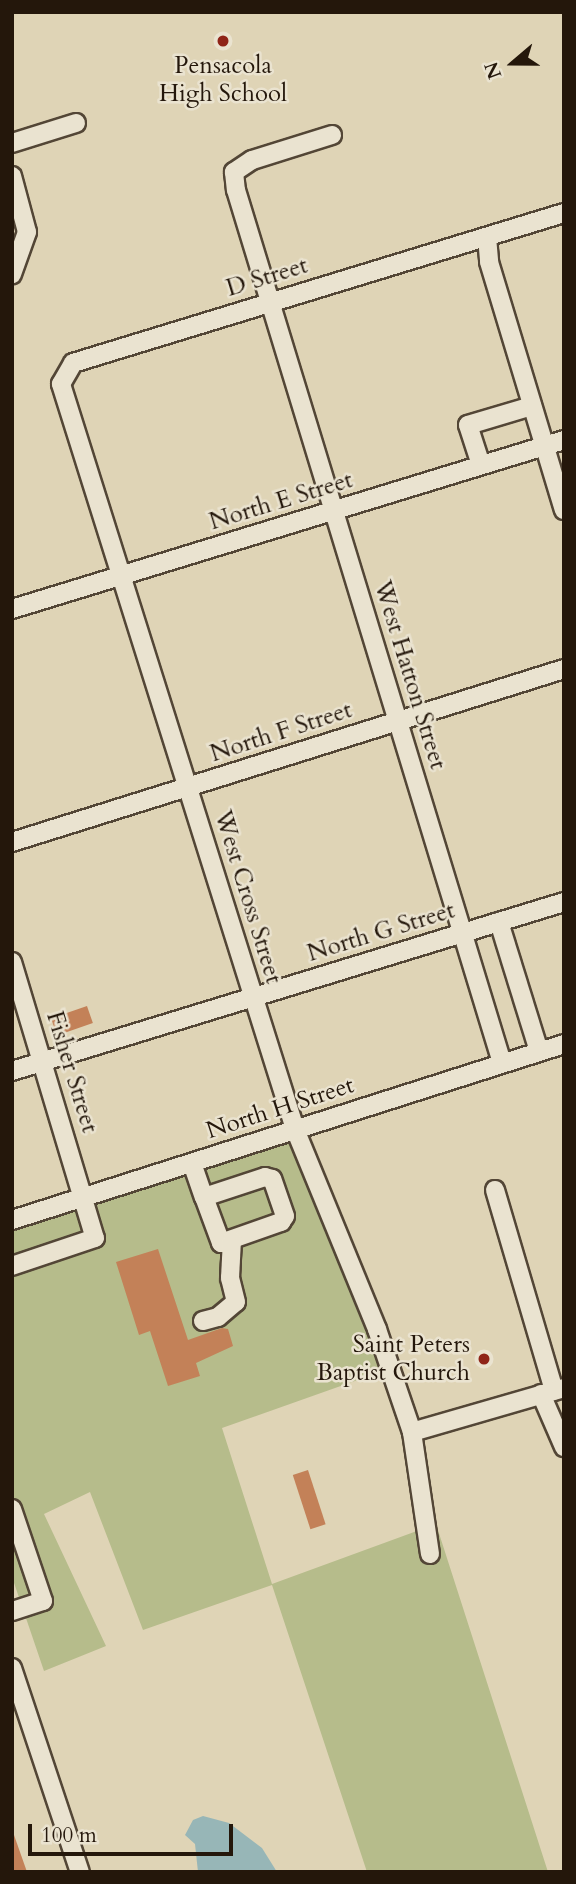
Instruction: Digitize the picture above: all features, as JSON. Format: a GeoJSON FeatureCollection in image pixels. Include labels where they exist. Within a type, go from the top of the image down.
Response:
{"type":"FeatureCollection","features":[{"type":"Feature","properties":{"kind":"street"},"geometry":{"type":"LineString","coordinates":[[12,143],[76,123]]}},
{"type":"Feature","properties":{"kind":"street","name":"West Hatton Street"},"geometry":{"type":"LineString","coordinates":[[332,135],[252,160],[234,172],[267,303],[399,720],[502,1063]]}},
{"type":"Feature","properties":{"kind":"street"},"geometry":{"type":"LineString","coordinates":[[12,176],[27,232],[12,274]]}},
{"type":"Feature","properties":{"kind":"street","name":"D Street"},"geometry":{"type":"LineString","coordinates":[[65,370],[73,363],[564,213]]}},
{"type":"Feature","properties":{"kind":"street"},"geometry":{"type":"LineString","coordinates":[[487,237],[489,262],[564,510]]}},
{"type":"Feature","properties":{"kind":"street","name":"West Cross Street"},"geometry":{"type":"LineString","coordinates":[[65,370],[61,391],[295,1129],[377,1329],[412,1432],[430,1554]]}},
{"type":"Feature","properties":{"kind":"street"},"geometry":{"type":"LineString","coordinates":[[481,465],[468,425],[532,406]]}},
{"type":"Feature","properties":{"kind":"street","name":"North E Street"},"geometry":{"type":"LineString","coordinates":[[12,609],[564,440]]}},
{"type":"Feature","properties":{"kind":"street","name":"North F Street"},"geometry":{"type":"LineString","coordinates":[[12,842],[564,669]]}},
{"type":"Feature","properties":{"kind":"street","name":"North G Street"},"geometry":{"type":"LineString","coordinates":[[12,1071],[564,902]]}},
{"type":"Feature","properties":{"kind":"street"},"geometry":{"type":"LineString","coordinates":[[499,922],[540,1052]]}},
{"type":"Feature","properties":{"kind":"street","name":"Fisher Street"},"geometry":{"type":"LineString","coordinates":[[12,962],[44,1060],[95,1238],[12,1266]]}},
{"type":"Feature","properties":{"kind":"street","name":"North H Street"},"geometry":{"type":"LineString","coordinates":[[12,1220],[564,1044]]}},
{"type":"Feature","properties":{"kind":"street"},"geometry":{"type":"LineString","coordinates":[[192,1163],[204,1197],[221,1244],[281,1222],[285,1216],[272,1179],[265,1177],[204,1197]]}},
{"type":"Feature","properties":{"kind":"street"},"geometry":{"type":"LineString","coordinates":[[495,1190],[553,1391],[564,1447]]}},
{"type":"Feature","properties":{"kind":"street"},"geometry":{"type":"LineString","coordinates":[[203,1321],[218,1317],[236,1302],[230,1278],[232,1240]]}},
{"type":"Feature","properties":{"kind":"street"},"geometry":{"type":"LineString","coordinates":[[412,1432],[553,1391]]}},
{"type":"Feature","properties":{"kind":"street"},"geometry":{"type":"LineString","coordinates":[[12,1509],[43,1601],[12,1611]]}},
{"type":"Feature","properties":{"kind":"street"},"geometry":{"type":"LineString","coordinates":[[12,1668],[18,1704],[79,1872]]}},
{"type":"Feature","properties":{"kind":"green space"},"geometry":{"type":"Polygon","coordinates":[[[290,1138],[383,1371],[222,1428],[272,1584],[436,1524],[548,1872],[367,1872],[272,1585],[143,1630],[90,1492],[44,1514],[106,1646],[44,1671],[12,1577],[12,1227],[290,1138]]]}},
{"type":"Feature","properties":{"kind":"water"},"geometry":{"type":"Polygon","coordinates":[[[203,1816],[229,1823],[262,1848],[277,1872],[198,1872],[195,1844],[185,1835],[193,1820],[203,1816]]]}},
{"type":"Feature","properties":{"kind":"building"},"geometry":{"type":"Polygon","coordinates":[[[87,1006],[93,1023],[57,1035],[51,1018],[87,1006]]]}},
{"type":"Feature","properties":{"kind":"building"},"geometry":{"type":"Polygon","coordinates":[[[158,1249],[188,1340],[222,1328],[228,1329],[233,1346],[196,1363],[200,1376],[168,1386],[150,1331],[139,1335],[116,1262],[158,1249]]]}},
{"type":"Feature","properties":{"kind":"building"},"geometry":{"type":"Polygon","coordinates":[[[308,1470],[326,1524],[310,1529],[293,1475],[308,1470]]]}},
{"type":"Feature","properties":{"kind":"building"},"geometry":{"type":"Polygon","coordinates":[[[14,1835],[27,1872],[12,1872],[14,1835]]]}},
{"type":"Feature","properties":{"kind":"place","name":"Pensacola High School"},"geometry":{"type":"Point","coordinates":[223,41]}},
{"type":"Feature","properties":{"kind":"place","name":"Saint Peters Baptist Church"},"geometry":{"type":"Point","coordinates":[484,1359]}}]}
